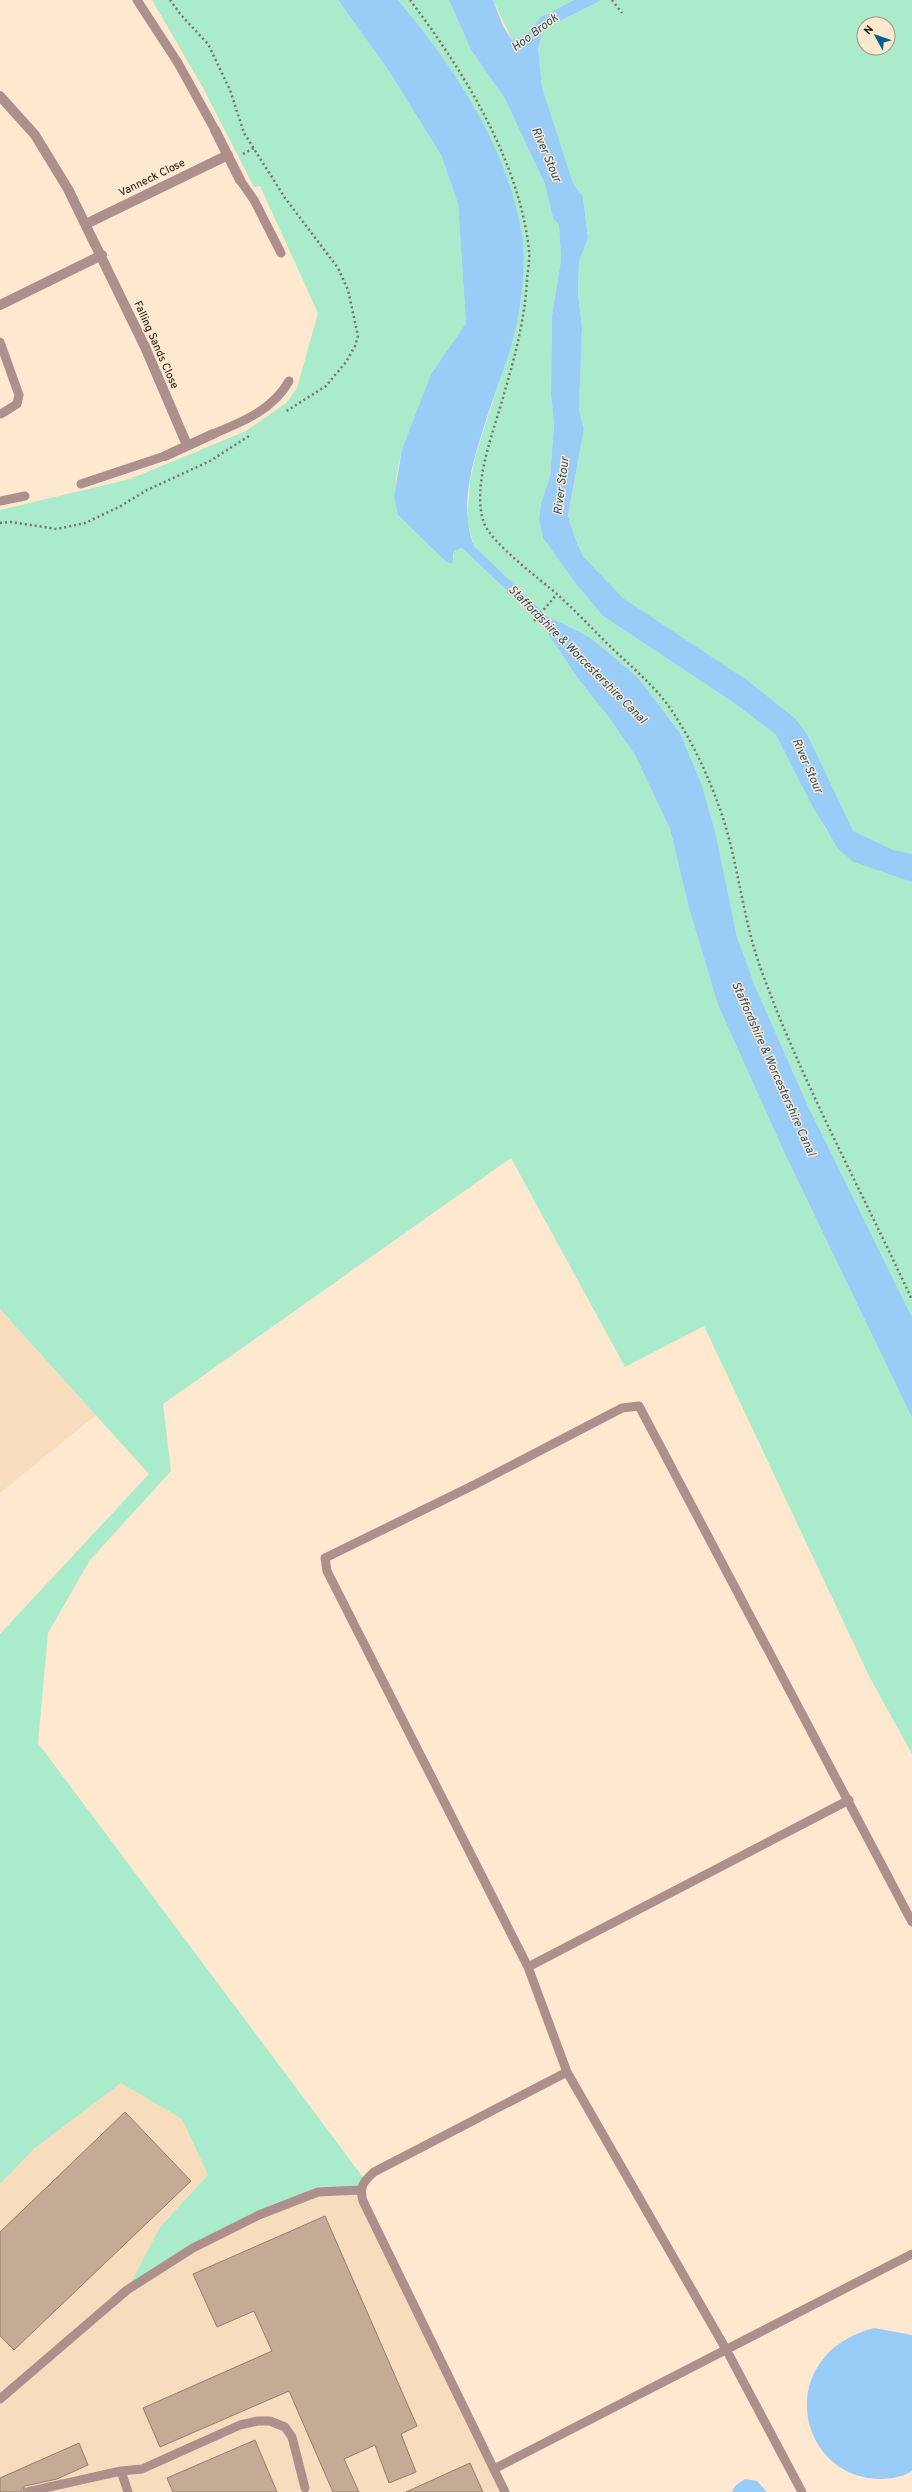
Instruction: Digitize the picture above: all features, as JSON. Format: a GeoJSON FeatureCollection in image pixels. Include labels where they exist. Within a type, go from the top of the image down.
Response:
{"type":"FeatureCollection","features":[{"type":"Feature","properties":{"kind":"street","name":"Falling Sands Close"},"geometry":{"type":"LineString","coordinates":[[0,96],[36,135],[86,224],[145,347],[187,445]]}},
{"type":"Feature","properties":{"kind":"street"},"geometry":{"type":"LineString","coordinates":[[215,130],[240,180]]}},
{"type":"Feature","properties":{"kind":"street","name":"Vanneck Close"},"geometry":{"type":"LineString","coordinates":[[86,224],[228,155]]}},
{"type":"Feature","properties":{"kind":"street"},"geometry":{"type":"LineString","coordinates":[[0,305],[102,255]]}},
{"type":"Feature","properties":{"kind":"street"},"geometry":{"type":"LineString","coordinates":[[165,456],[213,434]]}},
{"type":"Feature","properties":{"kind":"lane"},"geometry":{"type":"LineString","coordinates":[[137,0],[178,63],[215,130]]}},
{"type":"Feature","properties":{"kind":"lane"},"geometry":{"type":"LineString","coordinates":[[240,180],[254,200],[281,253]]}},
{"type":"Feature","properties":{"kind":"lane"},"geometry":{"type":"LineString","coordinates":[[0,342],[19,395],[17,404],[1,414]]}},
{"type":"Feature","properties":{"kind":"lane"},"geometry":{"type":"LineString","coordinates":[[213,434],[250,419],[283,392],[289,381]]}},
{"type":"Feature","properties":{"kind":"lane"},"geometry":{"type":"LineString","coordinates":[[81,484],[165,456]]}},
{"type":"Feature","properties":{"kind":"lane"},"geometry":{"type":"LineString","coordinates":[[0,502],[25,496]]}},
{"type":"Feature","properties":{"kind":"lane"},"geometry":{"type":"LineString","coordinates":[[802,2492],[727,2351],[568,2072],[528,1967],[327,1571],[325,1558],[476,1484],[622,1408],[639,1406],[849,1800],[912,1922]]}},
{"type":"Feature","properties":{"kind":"lane"},"geometry":{"type":"LineString","coordinates":[[528,1967],[849,1800]]}},
{"type":"Feature","properties":{"kind":"lane"},"geometry":{"type":"LineString","coordinates":[[505,2492],[366,2208],[360,2190],[365,2180],[374,2172],[568,2072]]}},
{"type":"Feature","properties":{"kind":"lane"},"geometry":{"type":"LineString","coordinates":[[0,2399],[127,2290],[193,2248],[259,2215],[318,2192],[360,2190]]}},
{"type":"Feature","properties":{"kind":"lane"},"geometry":{"type":"LineString","coordinates":[[494,2469],[727,2351],[912,2254]]}},
{"type":"Feature","properties":{"kind":"lane"},"geometry":{"type":"LineString","coordinates":[[26,2492],[121,2471],[142,2469],[240,2425],[258,2421],[270,2421],[285,2427],[292,2437],[305,2488]]}},
{"type":"Feature","properties":{"kind":"lane"},"geometry":{"type":"LineString","coordinates":[[121,2471],[128,2492]]}},
{"type":"Feature","properties":{"kind":"path"},"geometry":{"type":"LineString","coordinates":[[170,0],[181,15],[208,44],[230,90],[244,133],[285,198],[338,268],[348,290],[358,336],[355,346],[346,362],[326,386],[281,414]]}},
{"type":"Feature","properties":{"kind":"path"},"geometry":{"type":"LineString","coordinates":[[410,0],[440,40],[472,93],[499,147],[517,198],[529,252],[526,297],[517,350],[484,466],[482,481],[482,517],[487,530],[528,572],[557,594],[663,696],[698,757],[722,816],[760,970],[808,1084],[912,1300]]}},
{"type":"Feature","properties":{"kind":"path"},"geometry":{"type":"LineString","coordinates":[[612,1],[622,13]]}},
{"type":"Feature","properties":{"kind":"path"},"geometry":{"type":"LineString","coordinates":[[0,523],[10,522],[57,529],[85,523],[119,507],[147,490],[210,461],[251,435]]}},
{"type":"Feature","properties":{"kind":"path"},"geometry":{"type":"LineString","coordinates":[[534,621],[545,610],[557,594]]}},
{"type":"Feature","properties":{"kind":"shaded area"},"geometry":{"type":"Polygon","coordinates":[[[0,1309],[96,1415],[0,1493],[0,1309]]]}},
{"type":"Feature","properties":{"kind":"shaded area"},"geometry":{"type":"Polygon","coordinates":[[[121,2083],[182,2119],[208,2175],[160,2227],[193,2248],[318,2192],[360,2190],[505,2492],[0,2492],[0,2184],[35,2148],[121,2083]]]}},
{"type":"Feature","properties":{"kind":"green space"},"geometry":{"type":"Polygon","coordinates":[[[152,0],[338,0],[389,71],[443,159],[458,204],[466,323],[431,374],[402,449],[396,478],[398,515],[445,561],[454,557],[454,551],[462,548],[541,623],[579,680],[608,716],[635,755],[670,829],[689,908],[718,1005],[784,1152],[912,1418],[912,1754],[870,1678],[704,1326],[625,1367],[511,1158],[163,1404],[171,1471],[90,1560],[48,1633],[38,1743],[365,2180],[360,2190],[318,2192],[259,2215],[127,2290],[160,2227],[208,2175],[182,2119],[121,2083],[35,2148],[0,2184],[0,1634],[149,1474],[0,1309],[0,510],[130,479],[246,431],[286,403],[297,388],[318,313],[260,186],[254,187],[202,86],[152,0]]]}},
{"type":"Feature","properties":{"kind":"green space"},"geometry":{"type":"Polygon","coordinates":[[[398,0],[449,0],[471,50],[505,99],[544,182],[553,218],[559,225],[561,260],[552,315],[551,394],[554,424],[550,477],[541,503],[539,520],[543,538],[576,584],[603,616],[737,705],[776,735],[827,832],[842,811],[807,734],[796,719],[747,680],[623,598],[583,556],[575,538],[568,517],[584,429],[579,410],[582,328],[578,292],[579,262],[588,238],[583,197],[573,183],[542,87],[538,48],[542,34],[550,26],[602,0],[912,0],[912,1317],[808,1106],[755,986],[737,937],[716,835],[702,785],[680,733],[640,680],[626,667],[588,636],[547,616],[474,546],[467,521],[470,481],[476,454],[515,332],[522,282],[522,244],[518,217],[494,147],[467,95],[434,46],[398,0]]]}},
{"type":"Feature","properties":{"kind":"green space"},"geometry":{"type":"Polygon","coordinates":[[[493,0],[574,0],[541,17],[525,36],[512,40],[493,0]]]}},
{"type":"Feature","properties":{"kind":"water","name":"Staffordshire & Worcestershire Canal"},"geometry":{"type":"Polygon","coordinates":[[[338,0],[398,0],[438,51],[457,79],[490,137],[503,167],[514,198],[523,240],[523,282],[514,337],[479,443],[470,478],[467,513],[469,530],[474,546],[547,616],[588,636],[626,667],[640,680],[680,733],[702,785],[716,835],[737,937],[755,986],[808,1106],[912,1317],[912,1418],[784,1152],[718,1005],[689,908],[670,829],[635,755],[608,716],[579,680],[541,623],[462,548],[454,551],[452,564],[445,561],[398,515],[394,497],[402,449],[431,374],[466,323],[458,204],[442,157],[389,71],[338,0]]]}},
{"type":"Feature","properties":{"kind":"water"},"geometry":{"type":"Polygon","coordinates":[[[449,0],[493,0],[503,26],[512,40],[525,36],[541,17],[574,0],[602,0],[550,26],[542,34],[538,48],[542,87],[573,183],[583,197],[588,238],[579,262],[578,292],[582,328],[579,410],[584,429],[568,516],[583,556],[623,598],[747,680],[796,719],[807,734],[853,831],[893,850],[912,854],[912,882],[854,862],[839,850],[814,809],[776,735],[737,705],[603,616],[576,584],[543,538],[539,520],[541,503],[550,477],[554,424],[551,394],[552,315],[561,260],[559,225],[553,218],[544,182],[505,99],[471,50],[449,0]]]}},
{"type":"Feature","properties":{"kind":"water"},"geometry":{"type":"Polygon","coordinates":[[[874,2328],[912,2335],[912,2471],[902,2476],[879,2479],[868,2478],[849,2472],[833,2462],[820,2448],[812,2432],[807,2414],[808,2395],[813,2376],[823,2359],[839,2343],[874,2328]]]}},
{"type":"Feature","properties":{"kind":"water"},"geometry":{"type":"Polygon","coordinates":[[[745,2479],[757,2481],[767,2492],[732,2492],[735,2486],[745,2479]]]}},
{"type":"Feature","properties":{"kind":"building"},"geometry":{"type":"Polygon","coordinates":[[[125,2112],[191,2181],[14,2350],[0,2336],[0,2232],[125,2112]]]}},
{"type":"Feature","properties":{"kind":"building"},"geometry":{"type":"Polygon","coordinates":[[[325,2216],[417,2426],[401,2434],[416,2472],[389,2483],[375,2445],[344,2459],[359,2492],[333,2492],[289,2391],[160,2447],[143,2408],[272,2351],[254,2311],[217,2327],[193,2274],[325,2216]]]}},
{"type":"Feature","properties":{"kind":"building"},"geometry":{"type":"Polygon","coordinates":[[[255,2440],[277,2492],[173,2492],[167,2478],[255,2440]]]}},
{"type":"Feature","properties":{"kind":"building"},"geometry":{"type":"Polygon","coordinates":[[[79,2443],[88,2465],[57,2479],[25,2486],[21,2492],[0,2492],[0,2478],[79,2443]]]}},
{"type":"Feature","properties":{"kind":"building"},"geometry":{"type":"Polygon","coordinates":[[[470,2463],[483,2492],[406,2492],[470,2463]]]}},
{"type":"Feature","properties":{"kind":"water label","name":"Hoo Brook"},"geometry":{"type":"Point","coordinates":[535,33]}},
{"type":"Feature","properties":{"kind":"water label","name":"River Stour"},"geometry":{"type":"Point","coordinates":[546,155]}},
{"type":"Feature","properties":{"kind":"water label","name":"River Stour"},"geometry":{"type":"Point","coordinates":[562,486]}},
{"type":"Feature","properties":{"kind":"water label","name":"River Stour"},"geometry":{"type":"Point","coordinates":[807,766]}}]}
